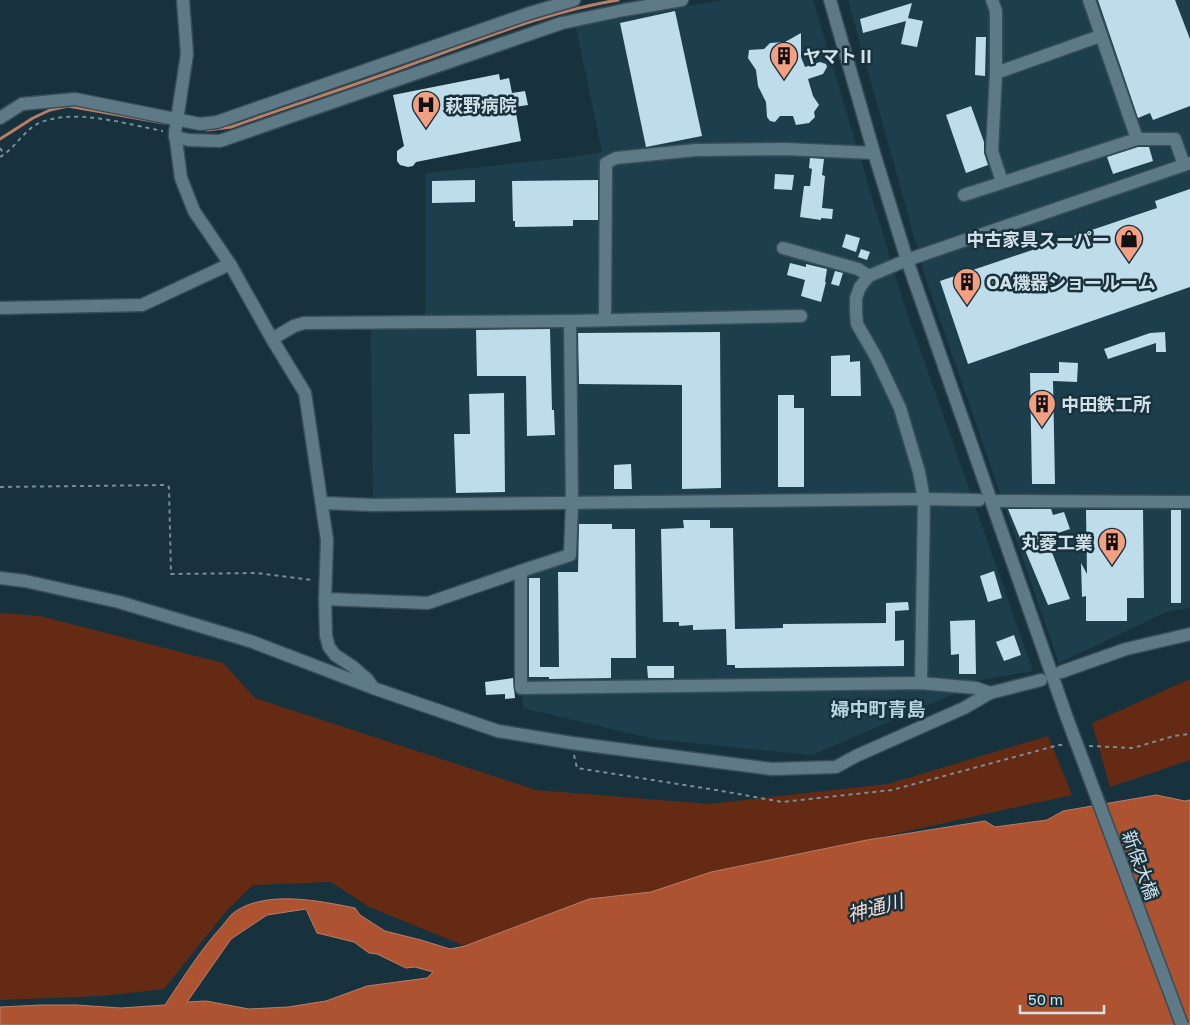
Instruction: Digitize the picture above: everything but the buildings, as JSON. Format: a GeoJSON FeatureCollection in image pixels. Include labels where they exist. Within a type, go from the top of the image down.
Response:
{"type":"FeatureCollection","features":[{"type":"Feature","properties":{"kind":"street"},"geometry":{"type":"LineString","coordinates":[[183,0],[187,54],[175,135],[180,178],[194,210],[230,264],[305,393],[327,540],[326,636],[329,646],[335,654],[352,666],[373,688]]}},
{"type":"Feature","properties":{"kind":"street"},"geometry":{"type":"LineString","coordinates":[[0,118],[22,104],[75,99],[200,124],[217,122],[530,13],[574,0]]}},
{"type":"Feature","properties":{"kind":"street"},"geometry":{"type":"LineString","coordinates":[[175,135],[189,140],[220,141],[562,23],[682,0]]}},
{"type":"Feature","properties":{"kind":"street","name":"新保大橋"},"geometry":{"type":"LineString","coordinates":[[830,0],[874,154],[907,260],[1067,718],[1182,1025]]}},
{"type":"Feature","properties":{"kind":"street"},"geometry":{"type":"LineString","coordinates":[[992,0],[996,11],[996,73],[992,151],[1002,182]]}},
{"type":"Feature","properties":{"kind":"street"},"geometry":{"type":"LineString","coordinates":[[1089,0],[1137,139]]}},
{"type":"Feature","properties":{"kind":"street"},"geometry":{"type":"LineString","coordinates":[[996,73],[1100,36]]}},
{"type":"Feature","properties":{"kind":"street"},"geometry":{"type":"LineString","coordinates":[[921,683],[924,499],[919,472],[900,408],[876,357],[857,324],[856,298],[860,287],[869,276],[907,260],[1187,164],[1175,139],[1137,139],[964,195]]}},
{"type":"Feature","properties":{"kind":"street"},"geometry":{"type":"LineString","coordinates":[[605,320],[606,163],[616,158],[696,150],[786,149],[874,154]]}},
{"type":"Feature","properties":{"kind":"street"},"geometry":{"type":"LineString","coordinates":[[783,248],[858,269],[869,276]]}},
{"type":"Feature","properties":{"kind":"street"},"geometry":{"type":"LineString","coordinates":[[0,308],[142,305],[230,264]]}},
{"type":"Feature","properties":{"kind":"street"},"geometry":{"type":"LineString","coordinates":[[272,339],[294,326],[304,323],[570,321],[801,316]]}},
{"type":"Feature","properties":{"kind":"street"},"geometry":{"type":"LineString","coordinates":[[325,599],[428,603],[570,556],[572,504],[570,321]]}},
{"type":"Feature","properties":{"kind":"street"},"geometry":{"type":"LineString","coordinates":[[323,504],[572,504],[924,499],[979,500]]}},
{"type":"Feature","properties":{"kind":"street"},"geometry":{"type":"LineString","coordinates":[[998,501],[1190,502]]}},
{"type":"Feature","properties":{"kind":"street"},"geometry":{"type":"LineString","coordinates":[[521,571],[521,688],[921,683],[976,688],[990,693]]}},
{"type":"Feature","properties":{"kind":"street"},"geometry":{"type":"LineString","coordinates":[[0,578],[24,581],[119,602],[250,641],[373,688],[498,731],[572,743],[772,769],[836,767],[856,756],[964,708],[990,693],[1042,680]]}},
{"type":"Feature","properties":{"kind":"street"},"geometry":{"type":"LineString","coordinates":[[1061,672],[1126,650],[1190,634]]}},
{"type":"Feature","properties":{"kind":"path"},"geometry":{"type":"LineString","coordinates":[[0,157],[36,124],[62,116],[82,116],[175,135]]}},
{"type":"Feature","properties":{"kind":"path"},"geometry":{"type":"LineString","coordinates":[[0,148],[4,154]]}},
{"type":"Feature","properties":{"kind":"path"},"geometry":{"type":"LineString","coordinates":[[0,487],[164,485],[169,488],[172,574],[256,573],[326,581]]}},
{"type":"Feature","properties":{"kind":"path"},"geometry":{"type":"LineString","coordinates":[[1086,746],[1133,748],[1174,736],[1190,734]]}},
{"type":"Feature","properties":{"kind":"path"},"geometry":{"type":"LineString","coordinates":[[572,743],[577,768],[782,802],[892,790],[1059,744],[1068,745]]}},
{"type":"Feature","properties":{"kind":"shaded area"},"geometry":{"type":"Polygon","coordinates":[[[723,0],[813,0],[903,301],[1033,671],[973,681],[950,696],[812,755],[654,739],[523,708],[525,574],[572,558],[575,495],[373,498],[371,325],[425,324],[425,173],[565,158],[602,152],[576,27],[723,0]]]}},
{"type":"Feature","properties":{"kind":"shaded area"},"geometry":{"type":"Polygon","coordinates":[[[848,0],[1190,0],[1190,608],[1166,612],[1059,663],[926,279],[848,0]]]}},
{"type":"Feature","properties":{"kind":"shaded area"},"geometry":{"type":"Polygon","coordinates":[[[0,613],[40,616],[223,663],[255,698],[536,790],[709,804],[888,784],[1048,736],[1072,795],[711,872],[651,892],[589,899],[465,946],[369,907],[331,882],[253,885],[227,910],[164,989],[101,996],[0,1000],[0,613]]]}},
{"type":"Feature","properties":{"kind":"shaded area"},"geometry":{"type":"Polygon","coordinates":[[[1190,679],[1190,760],[1110,787],[1092,723],[1190,679]]]}},
{"type":"Feature","properties":{"kind":"water","name":"神通川"},"geometry":{"type":"Polygon","coordinates":[[[1156,795],[1185,801],[1190,800],[1190,1025],[0,1025],[0,1007],[76,1005],[121,1008],[165,1005],[200,954],[231,915],[249,905],[263,901],[278,899],[310,900],[355,908],[360,915],[385,931],[450,949],[465,946],[589,899],[651,892],[711,872],[867,840],[985,821],[995,827],[1047,820],[1063,811],[1156,795]],[[306,909],[267,915],[231,939],[187,1002],[206,1001],[249,1009],[288,1007],[326,1001],[367,986],[427,978],[433,972],[415,967],[406,968],[377,954],[369,953],[354,942],[317,933],[306,909]]]}},
{"type":"Feature","properties":{"kind":"waterway"},"geometry":{"type":"LineString","coordinates":[[203,129],[231,127],[511,28],[564,12],[618,0]]}},
{"type":"Feature","properties":{"kind":"waterway"},"geometry":{"type":"LineString","coordinates":[[0,139],[33,118],[50,110],[68,106],[164,123]]}},
{"type":"Feature","properties":{"kind":"place","name":"ヤマトⅡ"},"geometry":{"type":"Point","coordinates":[784,80]}},
{"type":"Feature","properties":{"kind":"place","name":"萩野病院"},"geometry":{"type":"Point","coordinates":[426,129]}},
{"type":"Feature","properties":{"kind":"place","name":"中古家具スーパー"},"geometry":{"type":"Point","coordinates":[1129,263]}},
{"type":"Feature","properties":{"kind":"place","name":"OA機器ショールーム"},"geometry":{"type":"Point","coordinates":[967,306]}},
{"type":"Feature","properties":{"kind":"place","name":"中田鉄工所"},"geometry":{"type":"Point","coordinates":[1042,428]}},
{"type":"Feature","properties":{"kind":"place","name":"丸菱工業"},"geometry":{"type":"Point","coordinates":[1112,566]}},
{"type":"Feature","properties":{"kind":"district","name":"婦中町青島"},"geometry":{"type":"Point","coordinates":[878,708]}}]}
